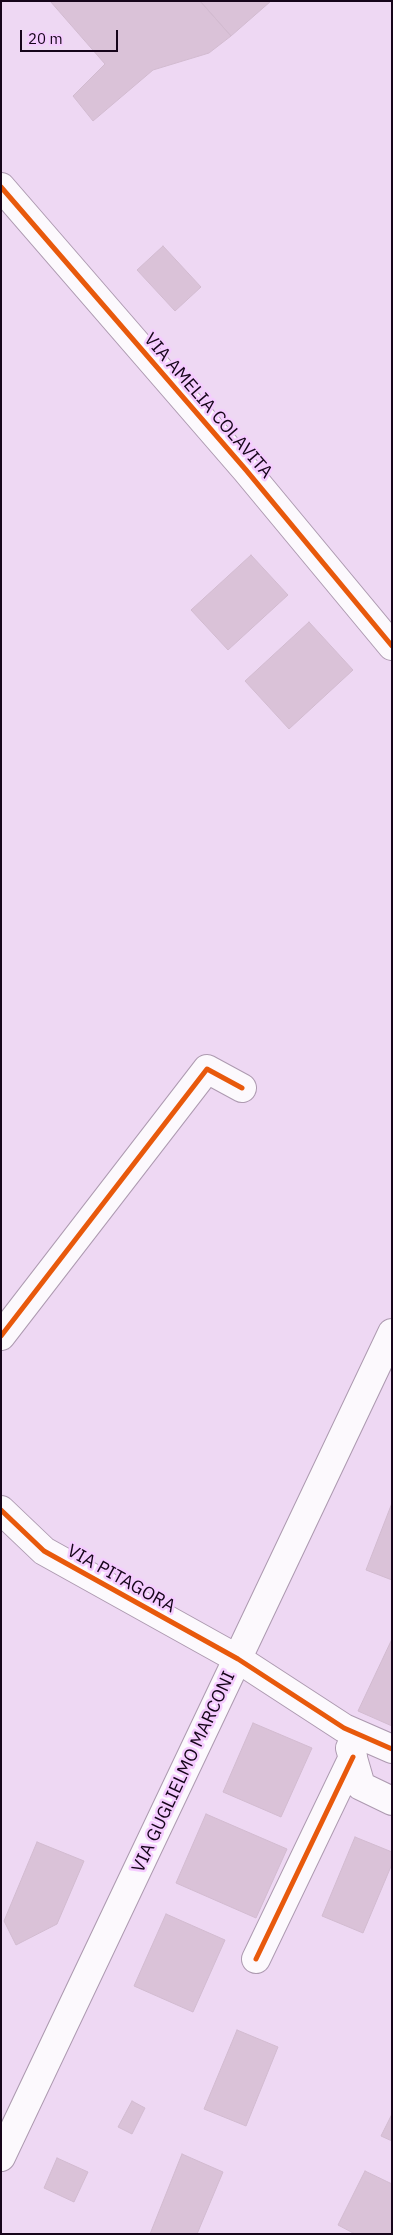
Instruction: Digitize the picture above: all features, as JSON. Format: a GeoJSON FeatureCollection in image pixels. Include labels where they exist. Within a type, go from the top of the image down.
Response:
{"type":"FeatureCollection","features":[{"type":"Feature","properties":{"kind":"street","name":"VIA AMELIA COLAVITA"},"geometry":{"type":"LineString","coordinates":[[1,187],[246,470],[392,646]]}},
{"type":"Feature","properties":{"kind":"street"},"geometry":{"type":"LineString","coordinates":[[1,1336],[207,1069],[242,1088]]}},
{"type":"Feature","properties":{"kind":"street","name":"VIA GUGLIELMO MARCONI"},"geometry":{"type":"LineString","coordinates":[[1,2156],[392,1333]]}},
{"type":"Feature","properties":{"kind":"street","name":"VIA PITAGORA"},"geometry":{"type":"LineString","coordinates":[[1,1510],[44,1551],[238,1659],[344,1728],[392,1749]]}},
{"type":"Feature","properties":{"kind":"street"},"geometry":{"type":"LineString","coordinates":[[344,1728],[361,1786],[392,1801]]}},
{"type":"Feature","properties":{"kind":"street"},"geometry":{"type":"LineString","coordinates":[[256,1959],[352,1757]]}},
{"type":"Feature","properties":{"kind":"building"},"geometry":{"type":"Polygon","coordinates":[[[50,1],[200,1],[231,36],[209,53],[153,70],[93,121],[73,96],[105,64],[50,1]]]}},
{"type":"Feature","properties":{"kind":"building"},"geometry":{"type":"Polygon","coordinates":[[[200,1],[271,1],[231,36],[200,1]]]}},
{"type":"Feature","properties":{"kind":"building"},"geometry":{"type":"Polygon","coordinates":[[[163,246],[201,287],[175,311],[137,270],[163,246]]]}},
{"type":"Feature","properties":{"kind":"building"},"geometry":{"type":"Polygon","coordinates":[[[251,555],[288,595],[228,650],[191,610],[251,555]]]}},
{"type":"Feature","properties":{"kind":"building"},"geometry":{"type":"Polygon","coordinates":[[[309,622],[353,670],[289,729],[245,681],[309,622]]]}},
{"type":"Feature","properties":{"kind":"building"},"geometry":{"type":"Polygon","coordinates":[[[392,1503],[392,1580],[366,1570],[392,1503]]]}},
{"type":"Feature","properties":{"kind":"building"},"geometry":{"type":"Polygon","coordinates":[[[392,1639],[392,1726],[358,1711],[392,1639]]]}},
{"type":"Feature","properties":{"kind":"building"},"geometry":{"type":"Polygon","coordinates":[[[253,1723],[312,1748],[281,1817],[223,1792],[253,1723]]]}},
{"type":"Feature","properties":{"kind":"building"},"geometry":{"type":"Polygon","coordinates":[[[206,1814],[287,1849],[256,1918],[176,1883],[206,1814]]]}},
{"type":"Feature","properties":{"kind":"building"},"geometry":{"type":"Polygon","coordinates":[[[355,1837],[392,1852],[392,1864],[363,1933],[322,1916],[355,1837]]]}},
{"type":"Feature","properties":{"kind":"building"},"geometry":{"type":"Polygon","coordinates":[[[37,1842],[84,1861],[57,1924],[16,1945],[4,1921],[37,1842]]]}},
{"type":"Feature","properties":{"kind":"building"},"geometry":{"type":"Polygon","coordinates":[[[166,1914],[225,1940],[193,2012],[134,1986],[166,1914]]]}},
{"type":"Feature","properties":{"kind":"building"},"geometry":{"type":"Polygon","coordinates":[[[237,2030],[278,2047],[246,2126],[204,2109],[237,2030]]]}},
{"type":"Feature","properties":{"kind":"building"},"geometry":{"type":"Polygon","coordinates":[[[132,2101],[145,2108],[132,2134],[118,2127],[132,2101]]]}},
{"type":"Feature","properties":{"kind":"building"},"geometry":{"type":"Polygon","coordinates":[[[392,2114],[392,2141],[381,2136],[392,2114]]]}},
{"type":"Feature","properties":{"kind":"building"},"geometry":{"type":"Polygon","coordinates":[[[182,2154],[223,2172],[197,2234],[150,2234],[182,2154]]]}},
{"type":"Feature","properties":{"kind":"building"},"geometry":{"type":"Polygon","coordinates":[[[57,2158],[88,2172],[74,2202],[44,2188],[57,2158]]]}},
{"type":"Feature","properties":{"kind":"building"},"geometry":{"type":"Polygon","coordinates":[[[365,2171],[392,2184],[392,2234],[355,2234],[338,2225],[365,2171]]]}},
{"type":"Feature","properties":{"kind":"cycle path"},"geometry":{"type":"LineString","coordinates":[[1,187],[246,470],[392,646]]}},
{"type":"Feature","properties":{"kind":"cycle path"},"geometry":{"type":"LineString","coordinates":[[1,1336],[207,1069],[242,1088]]}},
{"type":"Feature","properties":{"kind":"cycle path"},"geometry":{"type":"LineString","coordinates":[[1,1510],[44,1551],[238,1659],[344,1728],[392,1749]]}},
{"type":"Feature","properties":{"kind":"cycle path"},"geometry":{"type":"LineString","coordinates":[[256,1959],[353,1757]]}}]}
